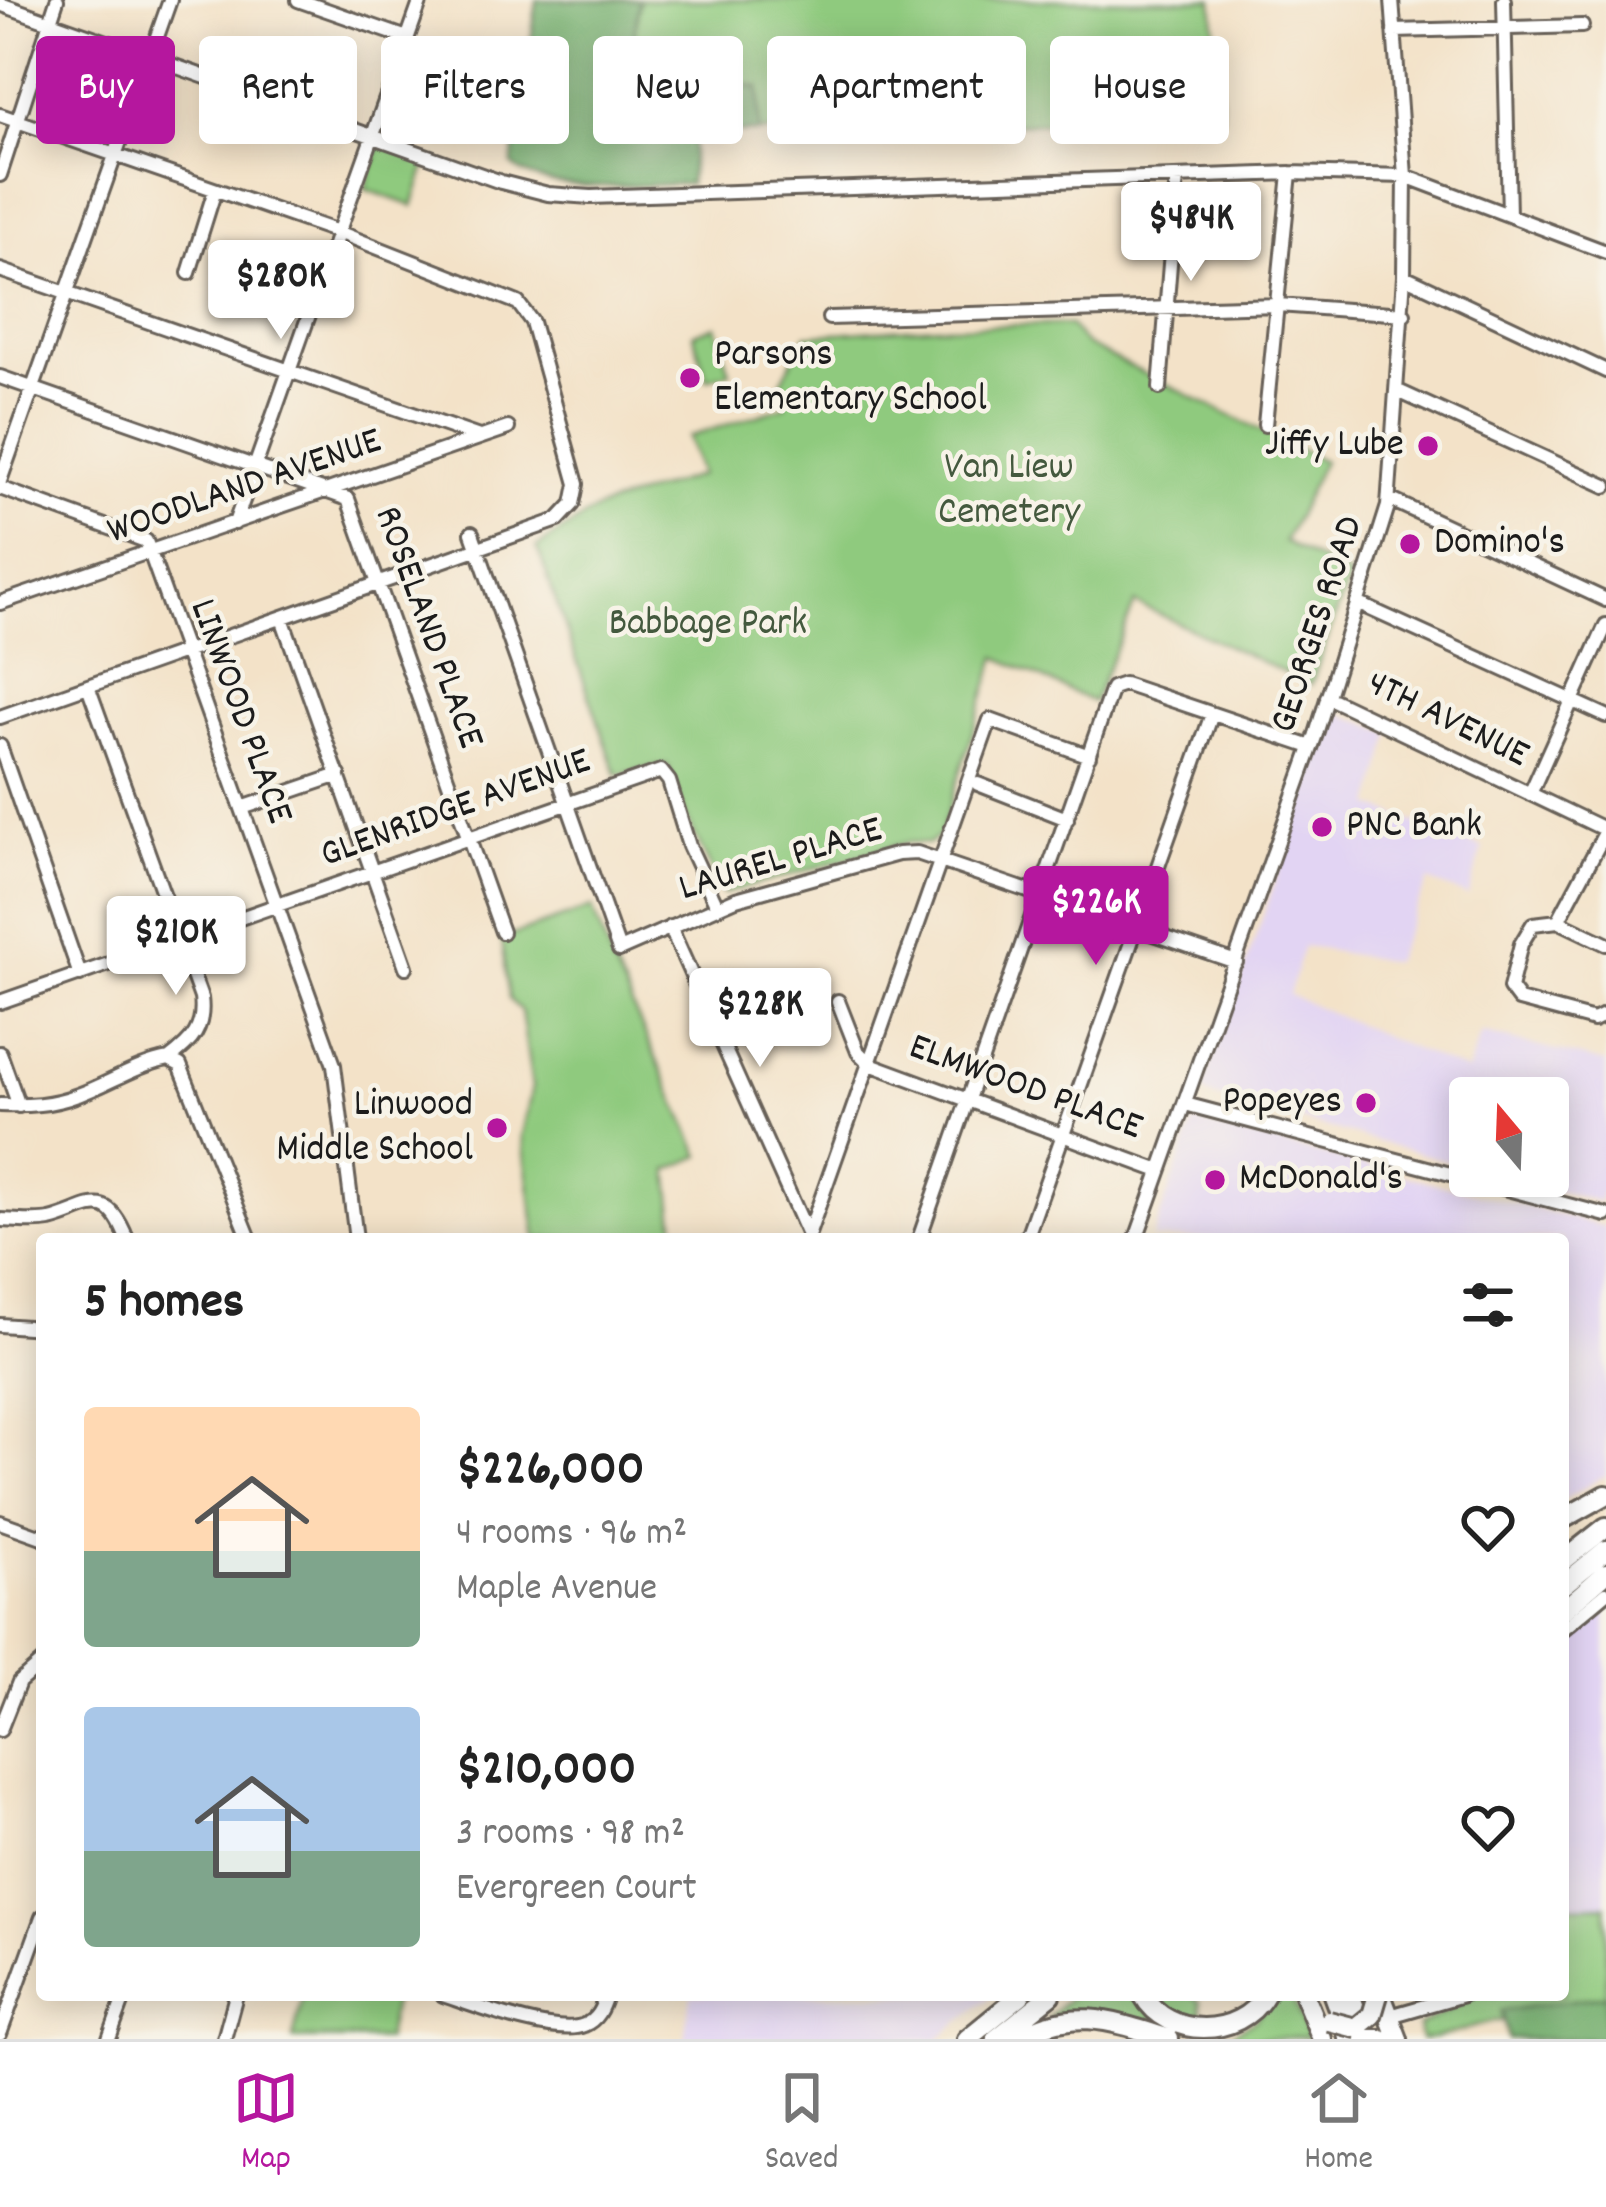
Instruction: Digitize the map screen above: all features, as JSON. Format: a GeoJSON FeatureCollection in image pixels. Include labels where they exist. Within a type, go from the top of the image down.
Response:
{"type":"FeatureCollection","features":[{"type":"Feature","properties":{"kind":"highway"},"geometry":{"type":"LineString","coordinates":[[1569,1516],[1606,1495]]}},
{"type":"Feature","properties":{"kind":"highway"},"geometry":{"type":"LineString","coordinates":[[1569,1557],[1606,1527]]}},
{"type":"Feature","properties":{"kind":"highway"},"geometry":{"type":"LineString","coordinates":[[1569,1580],[1606,1550]]}},
{"type":"Feature","properties":{"kind":"highway"},"geometry":{"type":"LineString","coordinates":[[1569,1605],[1606,1573]]}},
{"type":"Feature","properties":{"kind":"highway"},"geometry":{"type":"LineString","coordinates":[[967,2039],[1014,2001]]}},
{"type":"Feature","properties":{"kind":"highway"},"geometry":{"type":"LineString","coordinates":[[996,2039],[1044,2001]]}},
{"type":"Feature","properties":{"kind":"highway"},"geometry":{"type":"LineString","coordinates":[[1146,2001],[1168,2026],[1206,2036],[1240,2025],[1259,2001]]}},
{"type":"Feature","properties":{"kind":"highway"},"geometry":{"type":"LineString","coordinates":[[1307,2001],[1331,2035]]}},
{"type":"Feature","properties":{"kind":"highway"},"geometry":{"type":"LineString","coordinates":[[1331,2035],[1333,2001]]}},
{"type":"Feature","properties":{"kind":"highway"},"geometry":{"type":"LineString","coordinates":[[1354,2001],[1373,2032],[1399,2039]]}},
{"type":"Feature","properties":{"kind":"highway"},"geometry":{"type":"LineString","coordinates":[[1331,2035],[1356,2027],[1372,2015],[1378,2001]]}},
{"type":"Feature","properties":{"kind":"highway"},"geometry":{"type":"LineString","coordinates":[[1373,2032],[1379,2001]]}},
{"type":"Feature","properties":{"kind":"highway"},"geometry":{"type":"LineString","coordinates":[[1015,2039],[1052,2022],[1083,2018],[1169,2039]]}},
{"type":"Feature","properties":{"kind":"street"},"geometry":{"type":"LineString","coordinates":[[0,175],[57,0]]}},
{"type":"Feature","properties":{"kind":"street"},"geometry":{"type":"LineString","coordinates":[[157,36],[170,0]]}},
{"type":"Feature","properties":{"kind":"street"},"geometry":{"type":"LineString","coordinates":[[300,0],[401,36]]}},
{"type":"Feature","properties":{"kind":"street"},"geometry":{"type":"LineString","coordinates":[[408,36],[422,0]]}},
{"type":"Feature","properties":{"kind":"street","name":"GEORGES ROAD"},"geometry":{"type":"LineString","coordinates":[[1138,1233],[1311,747],[1389,499],[1404,314],[1405,176],[1392,0]]}},
{"type":"Feature","properties":{"kind":"street"},"geometry":{"type":"LineString","coordinates":[[1504,0],[1509,215]]}},
{"type":"Feature","properties":{"kind":"street"},"geometry":{"type":"LineString","coordinates":[[0,4],[89,36]]}},
{"type":"Feature","properties":{"kind":"street"},"geometry":{"type":"LineString","coordinates":[[1394,31],[1582,26]]}},
{"type":"Feature","properties":{"kind":"street"},"geometry":{"type":"LineString","coordinates":[[175,66],[524,189],[568,196],[1290,173],[1405,176],[1606,253]]}},
{"type":"Feature","properties":{"kind":"street"},"geometry":{"type":"LineString","coordinates":[[235,523],[381,113]]}},
{"type":"Feature","properties":{"kind":"street"},"geometry":{"type":"LineString","coordinates":[[0,115],[338,232],[518,303],[532,322],[577,476],[573,504],[558,520],[475,541],[381,583],[0,717]]}},
{"type":"Feature","properties":{"kind":"street"},"geometry":{"type":"LineString","coordinates":[[119,144],[0,484],[142,537],[151,554]]}},
{"type":"Feature","properties":{"kind":"street"},"geometry":{"type":"LineString","coordinates":[[1265,425],[1290,173]]}},
{"type":"Feature","properties":{"kind":"street"},"geometry":{"type":"LineString","coordinates":[[1160,388],[1178,178]]}},
{"type":"Feature","properties":{"kind":"street"},"geometry":{"type":"LineString","coordinates":[[189,273],[215,190]]}},
{"type":"Feature","properties":{"kind":"street"},"geometry":{"type":"LineString","coordinates":[[0,270],[480,437]]}},
{"type":"Feature","properties":{"kind":"street"},"geometry":{"type":"LineString","coordinates":[[1404,276],[1606,371]]}},
{"type":"Feature","properties":{"kind":"street"},"geometry":{"type":"LineString","coordinates":[[829,318],[1278,305],[1404,314]]}},
{"type":"Feature","properties":{"kind":"street"},"geometry":{"type":"LineString","coordinates":[[0,376],[331,492]]}},
{"type":"Feature","properties":{"kind":"street"},"geometry":{"type":"LineString","coordinates":[[1398,391],[1606,486]]}},
{"type":"Feature","properties":{"kind":"street","name":"WOODLAND AVENUE"},"geometry":{"type":"LineString","coordinates":[[0,603],[508,428]]}},
{"type":"Feature","properties":{"kind":"street","name":"ROSELAND PLACE"},"geometry":{"type":"LineString","coordinates":[[331,492],[349,499],[502,932]]}},
{"type":"Feature","properties":{"kind":"street"},"geometry":{"type":"LineString","coordinates":[[1389,499],[1606,600]]}},
{"type":"Feature","properties":{"kind":"street"},"geometry":{"type":"LineString","coordinates":[[475,541],[566,802]]}},
{"type":"Feature","properties":{"kind":"street","name":"LINWOOD PLACE"},"geometry":{"type":"LineString","coordinates":[[151,554],[334,1065],[355,1233]]}},
{"type":"Feature","properties":{"kind":"street"},"geometry":{"type":"LineString","coordinates":[[1357,603],[1606,716]]}},
{"type":"Feature","properties":{"kind":"street"},"geometry":{"type":"LineString","coordinates":[[282,618],[406,967]]}},
{"type":"Feature","properties":{"kind":"street"},"geometry":{"type":"LineString","coordinates":[[1530,794],[1606,625]]}},
{"type":"Feature","properties":{"kind":"street"},"geometry":{"type":"LineString","coordinates":[[921,1233],[1112,688],[1124,684],[1311,747]]}},
{"type":"Feature","properties":{"kind":"street"},"geometry":{"type":"LineString","coordinates":[[0,1105],[36,1106],[79,1095],[149,1063],[169,1059],[189,1044],[203,1014],[88,686]]}},
{"type":"Feature","properties":{"kind":"street","name":"4TH AVENUE"},"geometry":{"type":"LineString","coordinates":[[1327,697],[1606,830]]}},
{"type":"Feature","properties":{"kind":"street"},"geometry":{"type":"LineString","coordinates":[[1028,1233],[1212,714]]}},
{"type":"Feature","properties":{"kind":"street"},"geometry":{"type":"LineString","coordinates":[[808,1233],[990,720],[1088,756]]}},
{"type":"Feature","properties":{"kind":"street"},"geometry":{"type":"LineString","coordinates":[[0,746],[80,975]]}},
{"type":"Feature","properties":{"kind":"street","name":"GLENRIDGE AVENUE"},"geometry":{"type":"LineString","coordinates":[[0,1002],[662,771],[717,905]]}},
{"type":"Feature","properties":{"kind":"street"},"geometry":{"type":"LineString","coordinates":[[242,808],[339,775]]}},
{"type":"Feature","properties":{"kind":"street"},"geometry":{"type":"LineString","coordinates":[[978,784],[1067,819]]}},
{"type":"Feature","properties":{"kind":"street","name":"LAUREL PLACE"},"geometry":{"type":"LineString","coordinates":[[566,802],[619,950],[717,905],[898,854],[917,853],[1236,962]]}},
{"type":"Feature","properties":{"kind":"street"},"geometry":{"type":"LineString","coordinates":[[1558,921],[1606,830]]}},
{"type":"Feature","properties":{"kind":"street"},"geometry":{"type":"LineString","coordinates":[[1606,944],[1558,921],[1533,925],[1526,933],[1511,993],[1519,1000],[1594,1020],[1606,1014]]}},
{"type":"Feature","properties":{"kind":"street"},"geometry":{"type":"LineString","coordinates":[[670,927],[806,1233]]}},
{"type":"Feature","properties":{"kind":"street"},"geometry":{"type":"LineString","coordinates":[[838,1001],[858,1052],[870,1064]]}},
{"type":"Feature","properties":{"kind":"street"},"geometry":{"type":"LineString","coordinates":[[0,1053],[19,1106]]}},
{"type":"Feature","properties":{"kind":"street"},"geometry":{"type":"LineString","coordinates":[[169,1059],[180,1065],[248,1233]]}},
{"type":"Feature","properties":{"kind":"street","name":"ELMWOOD PLACE"},"geometry":{"type":"LineString","coordinates":[[870,1064],[1160,1171]]}},
{"type":"Feature","properties":{"kind":"street"},"geometry":{"type":"LineString","coordinates":[[1185,1104],[1606,1216]]}},
{"type":"Feature","properties":{"kind":"street"},"geometry":{"type":"LineString","coordinates":[[0,1220],[49,1220],[89,1203],[107,1207],[125,1233]]}},
{"type":"Feature","properties":{"kind":"street"},"geometry":{"type":"LineString","coordinates":[[0,1325],[36,1328]]}},
{"type":"Feature","properties":{"kind":"street"},"geometry":{"type":"LineString","coordinates":[[0,1522],[36,1535]]}},
{"type":"Feature","properties":{"kind":"street"},"geometry":{"type":"LineString","coordinates":[[1569,1625],[1606,1593]]}},
{"type":"Feature","properties":{"kind":"street"},"geometry":{"type":"LineString","coordinates":[[0,1730],[19,1682],[36,1667]]}},
{"type":"Feature","properties":{"kind":"street"},"geometry":{"type":"LineString","coordinates":[[0,2034],[36,1934]]}},
{"type":"Feature","properties":{"kind":"street"},"geometry":{"type":"LineString","coordinates":[[109,2039],[122,2001]]}},
{"type":"Feature","properties":{"kind":"street"},"geometry":{"type":"LineString","coordinates":[[224,2039],[234,2001]]}},
{"type":"Feature","properties":{"kind":"street"},"geometry":{"type":"LineString","coordinates":[[463,2001],[559,2029],[590,2023],[603,2001]]}},
{"type":"Feature","properties":{"kind":"street"},"geometry":{"type":"LineString","coordinates":[[1373,2032],[1404,2006],[1419,2001]]}},
{"type":"Feature","properties":{"kind":"street"},"geometry":{"type":"LineString","coordinates":[[1373,2032],[1448,2001]]}},
{"type":"Feature","properties":{"kind":"shaded area"},"geometry":{"type":"Polygon","coordinates":[[[1334,711],[1391,733],[1372,806],[1483,848],[1468,896],[1428,881],[1393,962],[1303,946],[1289,995],[1467,1072],[1481,1033],[1606,1063],[1606,1176],[1599,1202],[1569,1194],[1569,1077],[1449,1077],[1449,1161],[1208,1095],[1203,1089],[1334,711]]]}},
{"type":"Feature","properties":{"kind":"shaded area"},"geometry":{"type":"Polygon","coordinates":[[[1194,1122],[1449,1187],[1449,1197],[1488,1197],[1606,1227],[1606,1475],[1569,1497],[1569,1233],[1154,1233],[1194,1122]]]}},
{"type":"Feature","properties":{"kind":"shaded area"},"geometry":{"type":"Polygon","coordinates":[[[1606,1608],[1606,1905],[1569,1906],[1569,1639],[1606,1608]]]}},
{"type":"Feature","properties":{"kind":"shaded area"},"geometry":{"type":"Polygon","coordinates":[[[690,2001],[986,2001],[938,2039],[685,2039],[690,2001]]]}},
{"type":"Feature","properties":{"kind":"green space"},"geometry":{"type":"Polygon","coordinates":[[[537,0],[639,0],[634,36],[593,36],[593,144],[693,144],[689,184],[570,185],[526,175],[512,165],[515,144],[569,144],[569,36],[532,36],[537,0]]]}},
{"type":"Feature","properties":{"kind":"green space"},"geometry":{"type":"Polygon","coordinates":[[[639,0],[1213,0],[1216,36],[1050,36],[1050,123],[1026,123],[1026,36],[767,36],[767,132],[759,132],[759,87],[743,85],[743,36],[634,36],[639,0]]]}},
{"type":"Feature","properties":{"kind":"green space"},"geometry":{"type":"Polygon","coordinates":[[[743,85],[759,88],[759,132],[743,133],[743,85]]]}},
{"type":"Feature","properties":{"kind":"green space"},"geometry":{"type":"Polygon","coordinates":[[[380,145],[428,161],[413,206],[365,189],[380,145]]]}},
{"type":"Feature","properties":{"kind":"green space"},"geometry":{"type":"Polygon","coordinates":[[[716,326],[730,372],[707,379],[693,333],[716,326]]]}},
{"type":"Feature","properties":{"kind":"green space"},"geometry":{"type":"Polygon","coordinates":[[[938,326],[1070,326],[1086,345],[1323,461],[1284,542],[1350,576],[1311,685],[1135,603],[1093,702],[997,657],[940,835],[929,844],[908,842],[723,894],[667,764],[617,775],[537,547],[599,508],[700,475],[688,437],[786,406],[781,382],[806,335],[938,326]]]}},
{"type":"Feature","properties":{"kind":"green space"},"geometry":{"type":"Polygon","coordinates":[[[592,908],[701,1156],[669,1170],[676,1233],[536,1233],[522,1135],[532,1087],[521,1011],[509,999],[501,939],[592,908]]]}},
{"type":"Feature","properties":{"kind":"green space"},"geometry":{"type":"Polygon","coordinates":[[[1606,1905],[1606,1995],[1569,2001],[1569,1906],[1606,1905]]]}},
{"type":"Feature","properties":{"kind":"green space"},"geometry":{"type":"Polygon","coordinates":[[[1606,1995],[1604,2039],[1508,2039],[1501,2011],[1606,1995]]]}},
{"type":"Feature","properties":{"kind":"green space"},"geometry":{"type":"Polygon","coordinates":[[[302,2001],[393,2001],[386,2039],[293,2039],[302,2001]]]}},
{"type":"Feature","properties":{"kind":"green space"},"geometry":{"type":"Polygon","coordinates":[[[1065,2001],[1143,2001],[1163,2028],[1049,2016],[1065,2001]]]}},
{"type":"Feature","properties":{"kind":"green space"},"geometry":{"type":"Polygon","coordinates":[[[1159,2001],[1200,2001],[1202,2019],[1175,2020],[1159,2001]]]}},
{"type":"Feature","properties":{"kind":"green space"},"geometry":{"type":"Polygon","coordinates":[[[1266,2001],[1293,2001],[1308,2037],[1222,2039],[1256,2019],[1266,2001]]]}},
{"type":"Feature","properties":{"kind":"green space"},"geometry":{"type":"Polygon","coordinates":[[[1466,2001],[1567,2001],[1502,2011],[1504,2020],[1442,2036],[1420,2039],[1418,2026],[1466,2001]]]}},
{"type":"Feature","properties":{"kind":"place","name":"Parsons Elementary School"},"geometry":{"type":"Point","coordinates":[690,378]}},
{"type":"Feature","properties":{"kind":"place","name":"Jiffy Lube"},"geometry":{"type":"Point","coordinates":[1428,446]}},
{"type":"Feature","properties":{"kind":"place","name":"Domino's"},"geometry":{"type":"Point","coordinates":[1410,544]}},
{"type":"Feature","properties":{"kind":"place","name":"PNC Bank"},"geometry":{"type":"Point","coordinates":[1322,827]}},
{"type":"Feature","properties":{"kind":"place","name":"Popeyes"},"geometry":{"type":"Point","coordinates":[1366,1103]}},
{"type":"Feature","properties":{"kind":"place","name":"Linwood Middle School"},"geometry":{"type":"Point","coordinates":[497,1128]}},
{"type":"Feature","properties":{"kind":"place","name":"McDonald's"},"geometry":{"type":"Point","coordinates":[1215,1180]}},
{"type":"Feature","properties":{"kind":"park label","name":"Van Liew Cemetery"},"geometry":{"type":"Point","coordinates":[1009,492]}},
{"type":"Feature","properties":{"kind":"park label","name":"Babbage Park"},"geometry":{"type":"Point","coordinates":[708,625]}}]}
